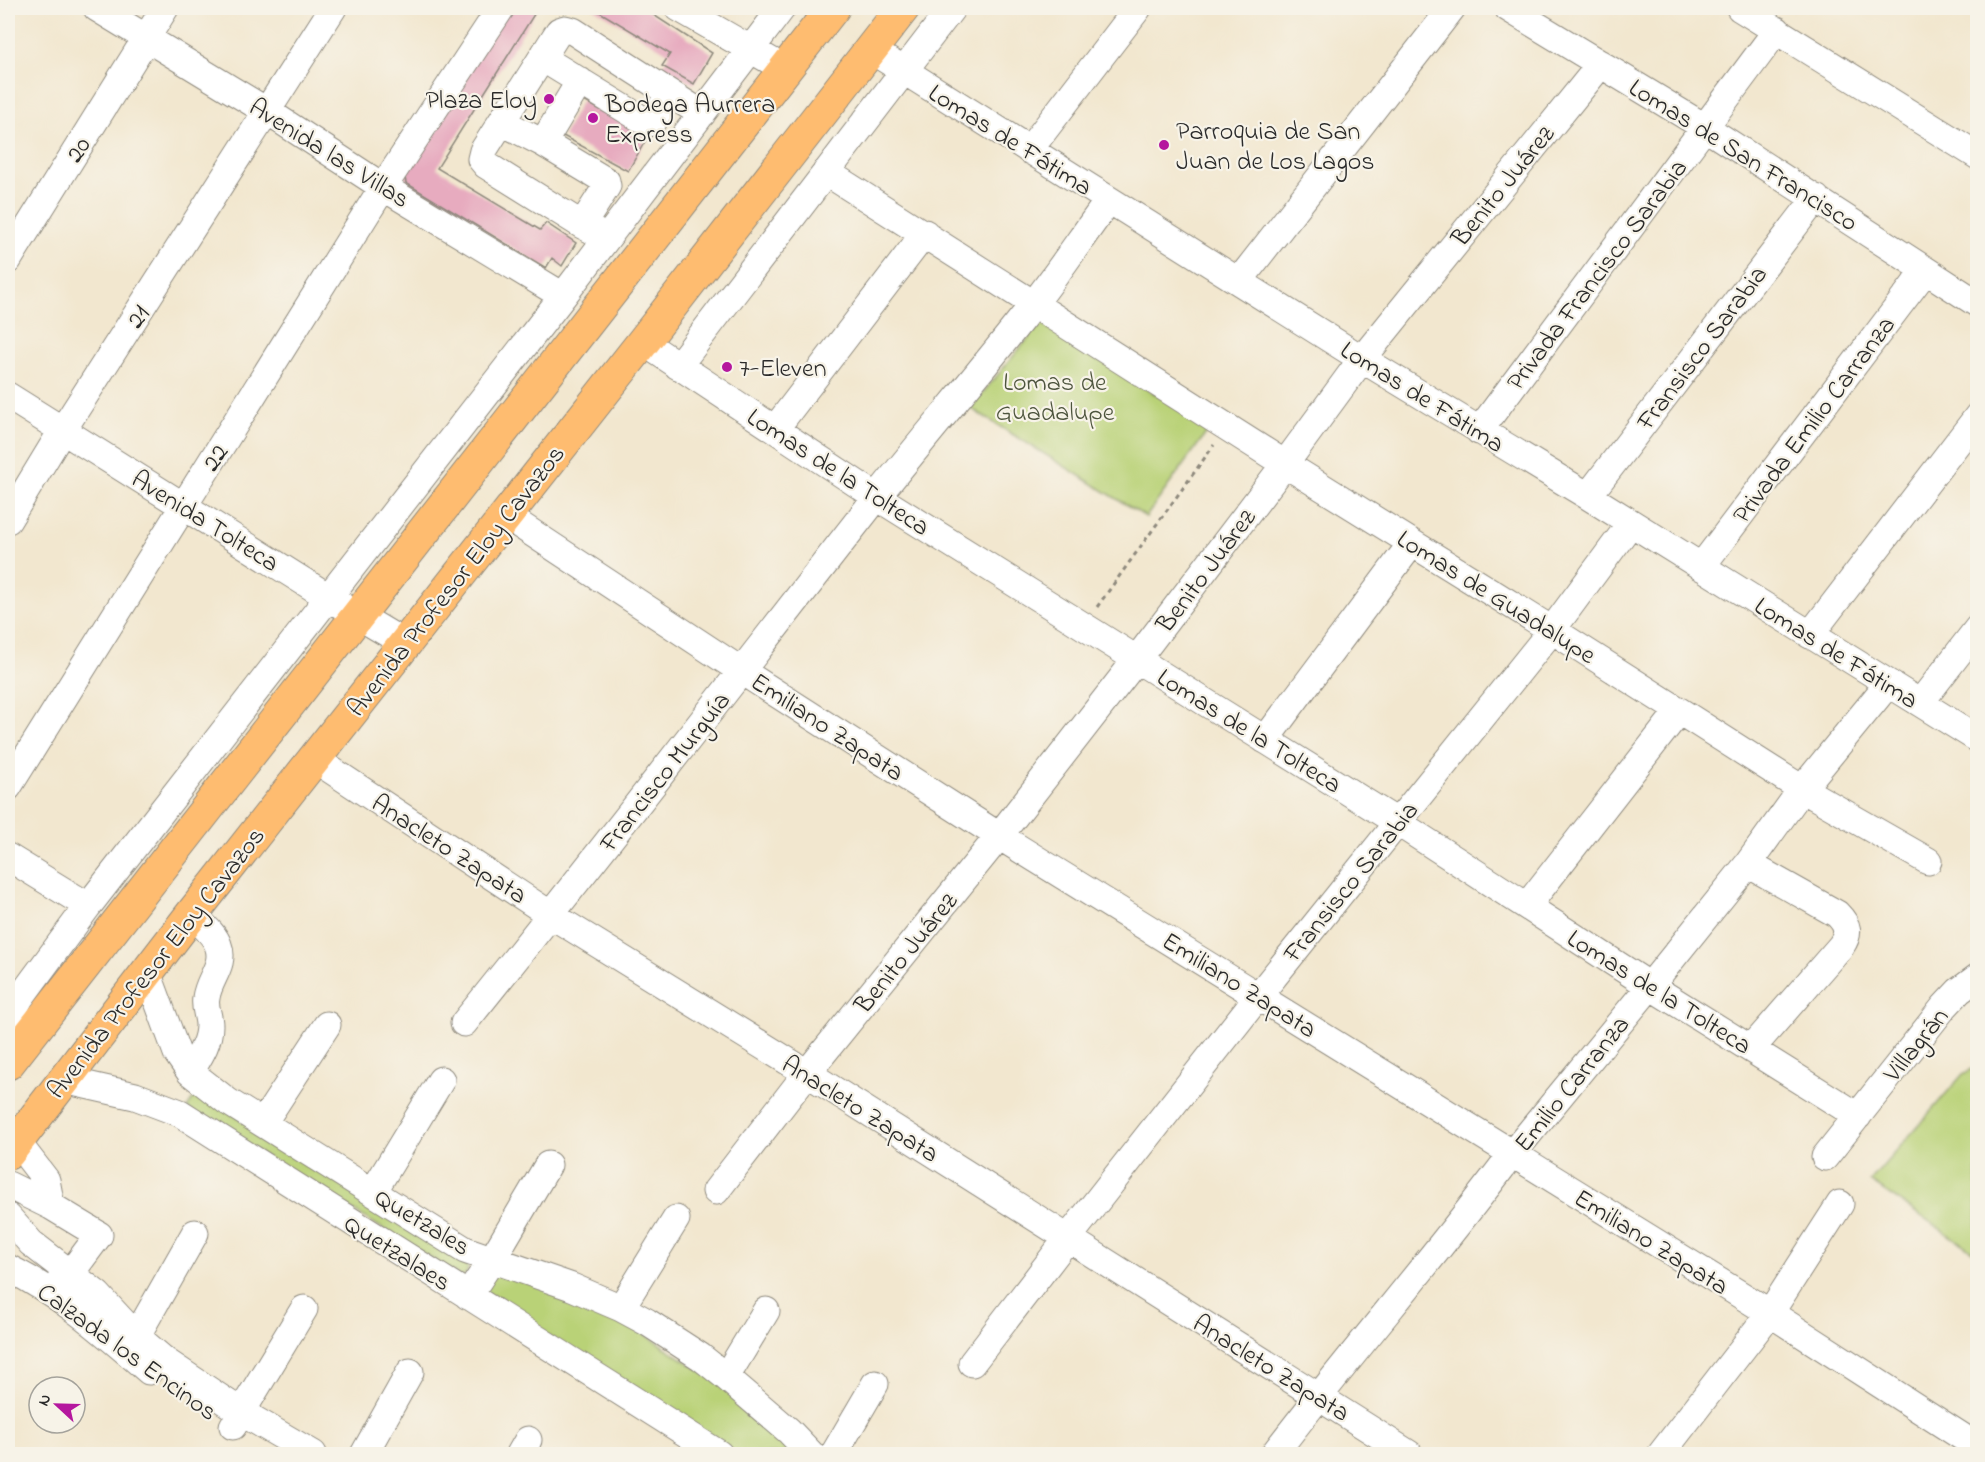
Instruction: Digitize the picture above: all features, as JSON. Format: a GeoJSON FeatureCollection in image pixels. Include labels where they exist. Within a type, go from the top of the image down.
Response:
{"type":"FeatureCollection","features":[{"type":"Feature","properties":{"kind":"main road"},"geometry":{"type":"LineString","coordinates":[[8,1063],[833,8]]}},
{"type":"Feature","properties":{"kind":"main road","name":"Avenida Profesor Eloy Cavazos"},"geometry":{"type":"LineString","coordinates":[[12,1147],[313,758],[643,342],[903,8]]}},
{"type":"Feature","properties":{"kind":"street","name":"Avenida las Villas"},"geometry":{"type":"LineString","coordinates":[[97,8],[268,112],[383,187],[563,296]]}},
{"type":"Feature","properties":{"kind":"street","name":"20"},"geometry":{"type":"LineString","coordinates":[[8,260],[165,8]]}},
{"type":"Feature","properties":{"kind":"street","name":"21"},"geometry":{"type":"LineString","coordinates":[[8,520],[62,431],[333,8]]}},
{"type":"Feature","properties":{"kind":"street","name":"22"},"geometry":{"type":"LineString","coordinates":[[8,787],[383,187],[501,8]]}},
{"type":"Feature","properties":{"kind":"street"},"geometry":{"type":"LineString","coordinates":[[680,8],[785,69]]}},
{"type":"Feature","properties":{"kind":"street"},"geometry":{"type":"LineString","coordinates":[[8,1020],[20,998],[88,906],[563,296],[782,8]]}},
{"type":"Feature","properties":{"kind":"street"},"geometry":{"type":"LineString","coordinates":[[678,366],[952,8]]}},
{"type":"Feature","properties":{"kind":"street"},"geometry":{"type":"LineString","coordinates":[[1029,150],[1138,8]]}},
{"type":"Feature","properties":{"kind":"street"},"geometry":{"type":"LineString","coordinates":[[1239,281],[1452,8]]}},
{"type":"Feature","properties":{"kind":"street","name":"Lomas de San Francisco"},"geometry":{"type":"LineString","coordinates":[[1508,8],[1706,128],[1977,304]]}},
{"type":"Feature","properties":{"kind":"street"},"geometry":{"type":"LineString","coordinates":[[1740,8],[1977,156]]}},
{"type":"Feature","properties":{"kind":"street"},"geometry":{"type":"LineString","coordinates":[[607,238],[582,225],[482,162],[483,151],[559,31],[568,29],[702,114]]}},
{"type":"Feature","properties":{"kind":"street","name":"Privada Francisco Sarabia"},"geometry":{"type":"LineString","coordinates":[[1479,431],[1777,30]]}},
{"type":"Feature","properties":{"kind":"street","name":"Lomas de Fátima"},"geometry":{"type":"LineString","coordinates":[[871,50],[1362,359],[1588,496],[1977,739]]}},
{"type":"Feature","properties":{"kind":"street"},"geometry":{"type":"LineString","coordinates":[[542,58],[650,123],[670,94]]}},
{"type":"Feature","properties":{"kind":"street","name":"Benito Juárez"},"geometry":{"type":"LineString","coordinates":[[716,1191],[807,1073],[999,836],[1137,659],[1362,359],[1601,64]]}},
{"type":"Feature","properties":{"kind":"street"},"geometry":{"type":"LineString","coordinates":[[543,142],[580,81]]}},
{"type":"Feature","properties":{"kind":"street"},"geometry":{"type":"LineString","coordinates":[[502,122],[543,142],[606,181],[607,186],[582,225]]}},
{"type":"Feature","properties":{"kind":"street","name":"Lomas de Guadalupe"},"geometry":{"type":"LineString","coordinates":[[826,172],[1802,789],[1928,861]]}},
{"type":"Feature","properties":{"kind":"street","name":"Fransisco Sarabia"},"geometry":{"type":"LineString","coordinates":[[1588,496],[1816,198]]}},
{"type":"Feature","properties":{"kind":"street","name":"Francisco Murguía"},"geometry":{"type":"LineString","coordinates":[[464,1023],[743,672],[877,497],[1034,304],[1109,200]]}},
{"type":"Feature","properties":{"kind":"street"},"geometry":{"type":"LineString","coordinates":[[775,429],[925,233]]}},
{"type":"Feature","properties":{"kind":"street","name":"Privada Emilio Carranza"},"geometry":{"type":"LineString","coordinates":[[1701,567],[1924,271]]}},
{"type":"Feature","properties":{"kind":"street","name":"Lomas de la Tolteca"},"geometry":{"type":"LineString","coordinates":[[643,342],[877,497],[1397,822],[1650,986],[1858,1116]]}},
{"type":"Feature","properties":{"kind":"street","name":"Avenida Tolteca"},"geometry":{"type":"LineString","coordinates":[[8,396],[404,643]]}},
{"type":"Feature","properties":{"kind":"street"},"geometry":{"type":"LineString","coordinates":[[1810,635],[1977,416]]}},
{"type":"Feature","properties":{"kind":"street","name":"Emiliano Zapata"},"geometry":{"type":"LineString","coordinates":[[505,515],[743,672],[999,836],[1770,1313],[1977,1447]]}},
{"type":"Feature","properties":{"kind":"street","name":"Fransisco Sarabia"},"geometry":{"type":"LineString","coordinates":[[1068,1238],[1259,995],[1552,630],[1631,523]]}},
{"type":"Feature","properties":{"kind":"street"},"geometry":{"type":"LineString","coordinates":[[1266,740],[1412,543]]}},
{"type":"Feature","properties":{"kind":"street"},"geometry":{"type":"LineString","coordinates":[[1920,703],[1977,628]]}},
{"type":"Feature","properties":{"kind":"street","name":"Emilio Carranza"},"geometry":{"type":"LineString","coordinates":[[1319,1396],[1748,864],[1802,789],[1888,684]]}},
{"type":"Feature","properties":{"kind":"street"},"geometry":{"type":"LineString","coordinates":[[1527,906],[1679,711]]}},
{"type":"Feature","properties":{"kind":"street","name":"Anacleto Zapata"},"geometry":{"type":"LineString","coordinates":[[313,758],[551,915],[807,1073],[1409,1455]]}},
{"type":"Feature","properties":{"kind":"street"},"geometry":{"type":"LineString","coordinates":[[8,857],[88,906]]}},
{"type":"Feature","properties":{"kind":"street"},"geometry":{"type":"LineString","coordinates":[[1748,864],[1837,914],[1842,919],[1847,932],[1841,946],[1751,1049]]}},
{"type":"Feature","properties":{"kind":"street"},"geometry":{"type":"LineString","coordinates":[[190,1072],[204,1050],[208,1036],[206,999],[209,985],[218,967],[220,954],[214,937],[192,914]]}},
{"type":"Feature","properties":{"kind":"street","name":"Quetzales"},"geometry":{"type":"LineString","coordinates":[[147,972],[177,1053],[190,1072],[226,1101],[465,1250],[572,1287],[621,1308],[671,1338],[726,1377],[789,1431],[811,1455]]}},
{"type":"Feature","properties":{"kind":"street","name":"Villagrán"},"geometry":{"type":"LineString","coordinates":[[1825,1157],[1944,1007],[1977,977]]}},
{"type":"Feature","properties":{"kind":"street"},"geometry":{"type":"LineString","coordinates":[[159,1002],[206,999]]}},
{"type":"Feature","properties":{"kind":"street"},"geometry":{"type":"LineString","coordinates":[[263,1123],[327,1025]]}},
{"type":"Feature","properties":{"kind":"street","name":"Quetzalaes"},"geometry":{"type":"LineString","coordinates":[[64,1080],[135,1096],[176,1111],[719,1455]]}},
{"type":"Feature","properties":{"kind":"street"},"geometry":{"type":"LineString","coordinates":[[373,1192],[441,1080]]}},
{"type":"Feature","properties":{"kind":"street"},"geometry":{"type":"LineString","coordinates":[[12,1147],[46,1180],[51,1206]]}},
{"type":"Feature","properties":{"kind":"street"},"geometry":{"type":"LineString","coordinates":[[468,1296],[548,1165]]}},
{"type":"Feature","properties":{"kind":"street"},"geometry":{"type":"LineString","coordinates":[[8,1185],[51,1206],[99,1235],[70,1274],[49,1291]]}},
{"type":"Feature","properties":{"kind":"street"},"geometry":{"type":"LineString","coordinates":[[1661,1455],[1770,1313],[1840,1204]]}},
{"type":"Feature","properties":{"kind":"street","name":"Calzada los Encinos"},"geometry":{"type":"LineString","coordinates":[[8,1216],[37,1249],[98,1295],[132,1344],[172,1389],[313,1455]]}},
{"type":"Feature","properties":{"kind":"street"},"geometry":{"type":"LineString","coordinates":[[621,1308],[676,1219]]}},
{"type":"Feature","properties":{"kind":"street"},"geometry":{"type":"LineString","coordinates":[[132,1344],[195,1233]]}},
{"type":"Feature","properties":{"kind":"street"},"geometry":{"type":"LineString","coordinates":[[972,1363],[1068,1238]]}},
{"type":"Feature","properties":{"kind":"street","name":"Calzada los Encinos"},"geometry":{"type":"LineString","coordinates":[[8,1268],[49,1291],[132,1344]]}},
{"type":"Feature","properties":{"kind":"street"},"geometry":{"type":"LineString","coordinates":[[237,1419],[304,1309]]}},
{"type":"Feature","properties":{"kind":"street"},"geometry":{"type":"LineString","coordinates":[[726,1377],[766,1311]]}},
{"type":"Feature","properties":{"kind":"street"},"geometry":{"type":"LineString","coordinates":[[364,1455],[410,1372]]}},
{"type":"Feature","properties":{"kind":"street"},"geometry":{"type":"LineString","coordinates":[[834,1455],[875,1384]]}},
{"type":"Feature","properties":{"kind":"street"},"geometry":{"type":"LineString","coordinates":[[1275,1455],[1319,1396]]}},
{"type":"Feature","properties":{"kind":"street","name":"Calzada los Encinos"},"geometry":{"type":"LineString","coordinates":[[237,1419],[279,1455]]}},
{"type":"Feature","properties":{"kind":"path"},"geometry":{"type":"LineString","coordinates":[[1084,626],[1227,427]]}},
{"type":"Feature","properties":{"kind":"green space","name":"Lomas de Guadalupe"},"geometry":{"type":"Polygon","coordinates":[[[1041,323],[1210,428],[1146,517],[970,408],[1041,323]]]}},
{"type":"Feature","properties":{"kind":"green space"},"geometry":{"type":"Polygon","coordinates":[[[1977,1066],[1977,1254],[1870,1181],[1963,1074],[1977,1066]]]}},
{"type":"Feature","properties":{"kind":"green space"},"geometry":{"type":"Polygon","coordinates":[[[198,1092],[468,1264],[467,1273],[461,1277],[187,1108],[198,1092]]]}},
{"type":"Feature","properties":{"kind":"green space"},"geometry":{"type":"Polygon","coordinates":[[[501,1271],[620,1318],[717,1381],[797,1454],[735,1454],[490,1300],[487,1281],[501,1271]]]}},
{"type":"Feature","properties":{"kind":"building"},"geometry":{"type":"Polygon","coordinates":[[[508,8],[538,8],[437,168],[540,230],[546,223],[576,243],[562,266],[552,258],[546,268],[406,183],[404,172],[508,8]]]}},
{"type":"Feature","properties":{"kind":"building"},"geometry":{"type":"Polygon","coordinates":[[[593,8],[643,8],[712,53],[694,84],[662,66],[670,54],[593,8]]]}},
{"type":"Feature","properties":{"kind":"building","name":"Bodega Aurrera Express"},"geometry":{"type":"Polygon","coordinates":[[[582,100],[648,136],[628,171],[563,136],[582,100]]]}},
{"type":"Feature","properties":{"kind":"place","name":"Plaza Eloy"},"geometry":{"type":"Point","coordinates":[549,99]}},
{"type":"Feature","properties":{"kind":"place","name":"Bodega Aurrera Express"},"geometry":{"type":"Point","coordinates":[593,118]}},
{"type":"Feature","properties":{"kind":"place","name":"Parroquia de San Juan de Los Lagos"},"geometry":{"type":"Point","coordinates":[1164,145]}},
{"type":"Feature","properties":{"kind":"place","name":"7-Eleven"},"geometry":{"type":"Point","coordinates":[727,367]}}]}
